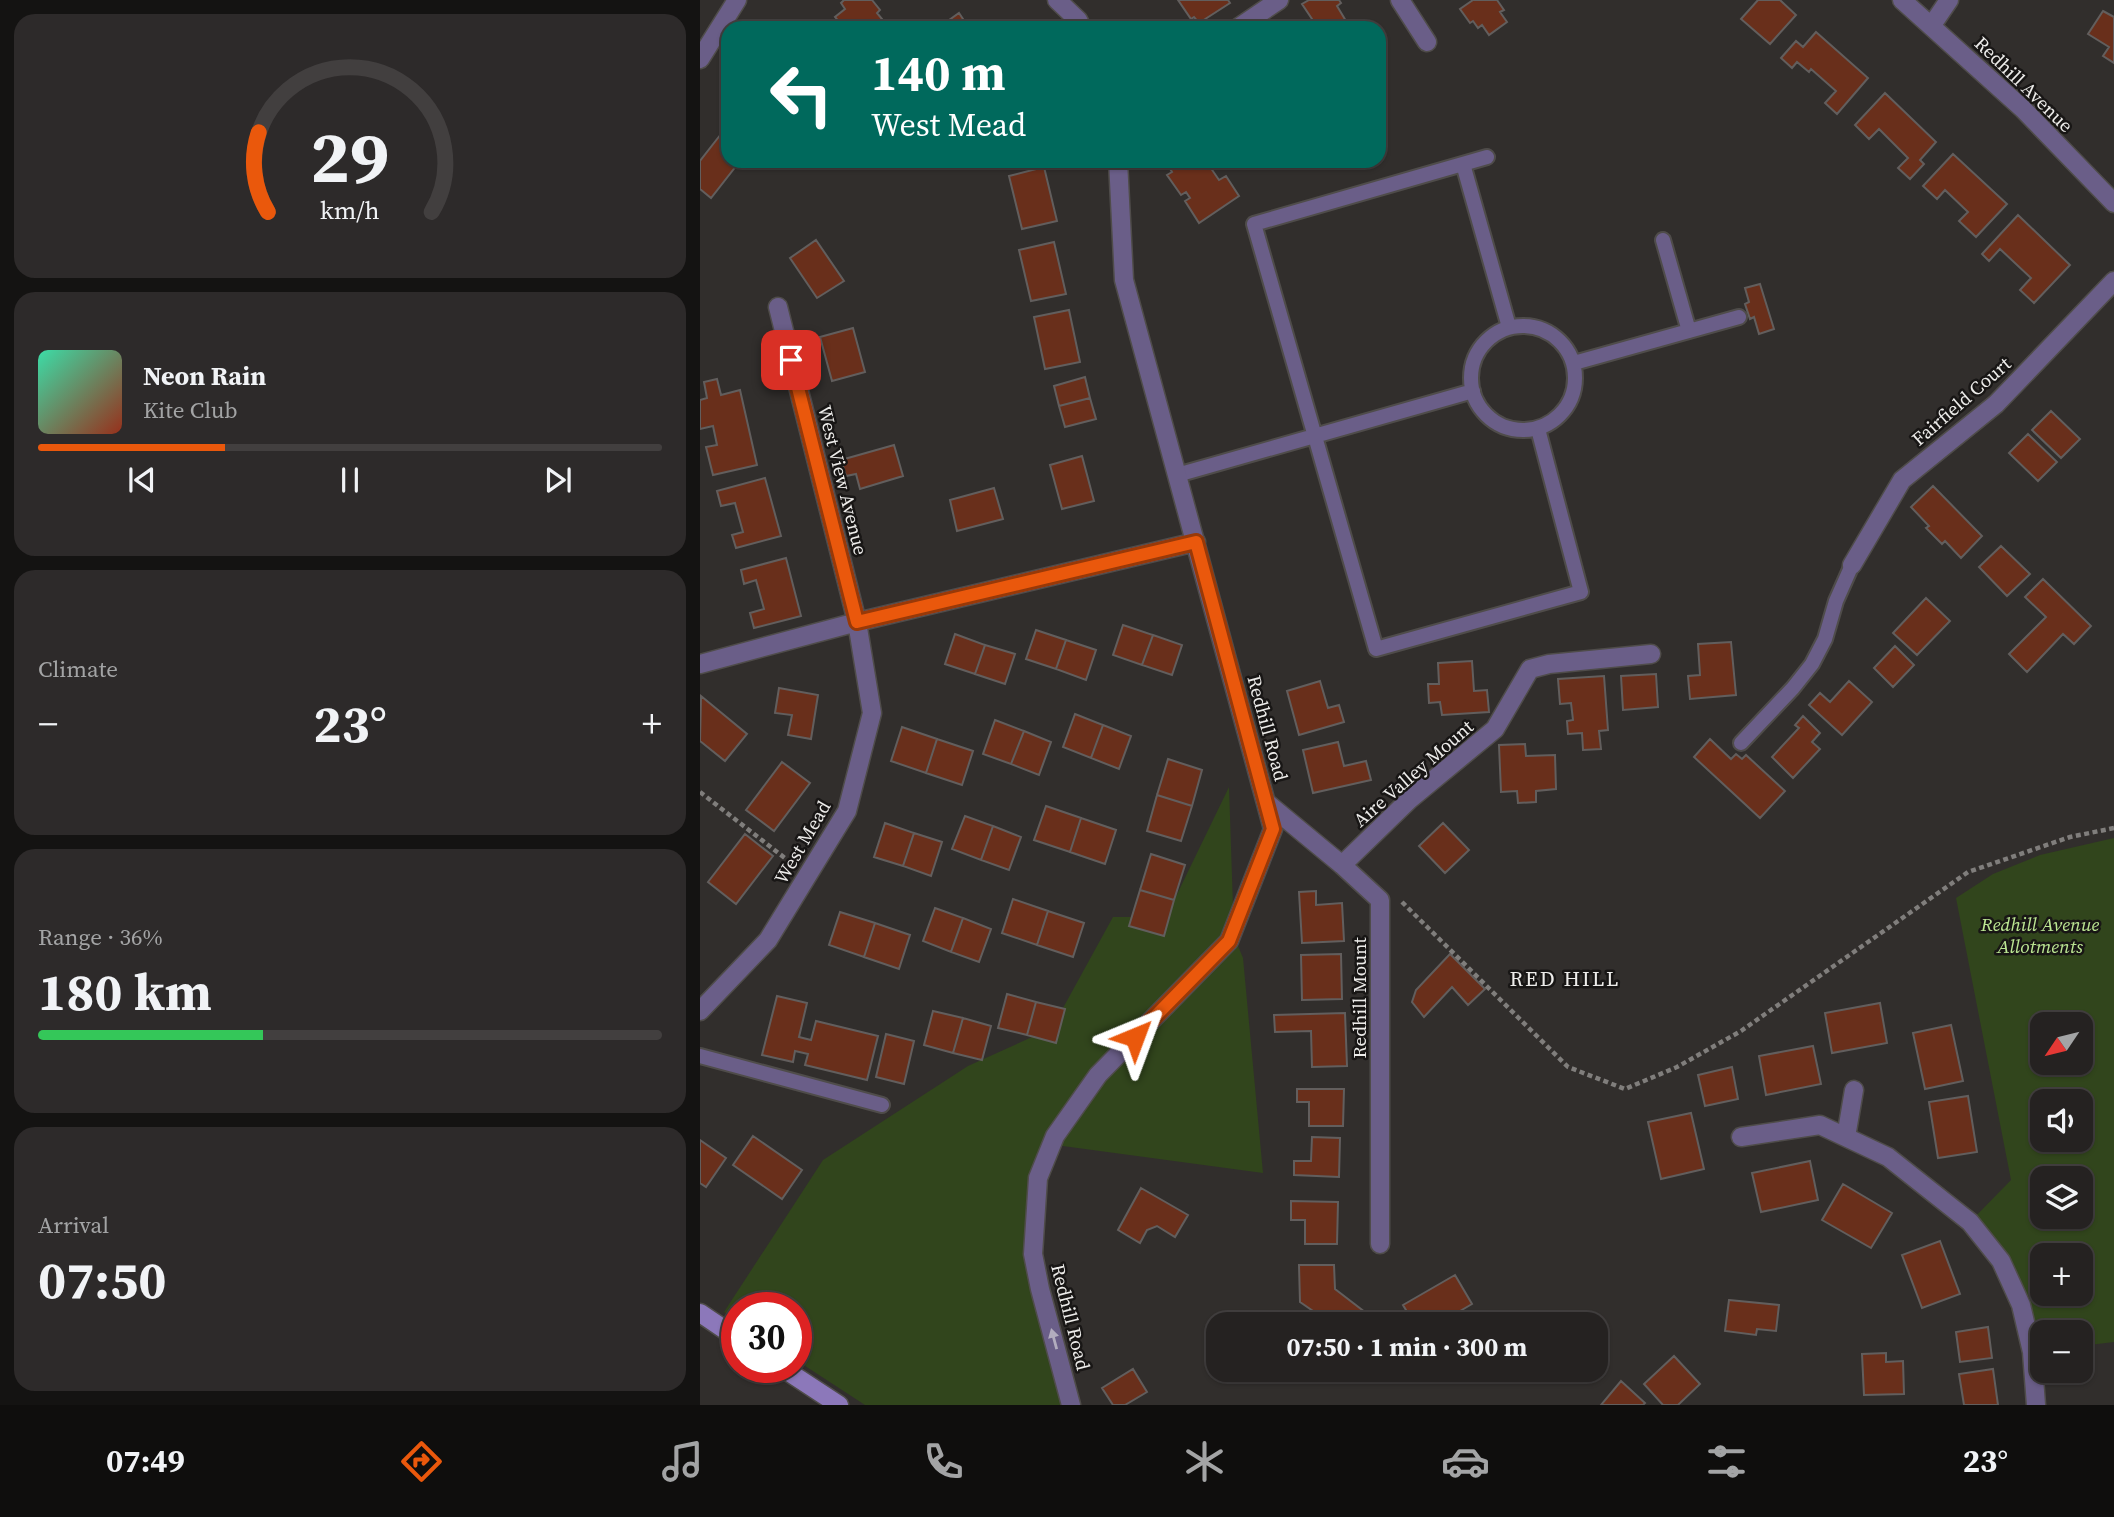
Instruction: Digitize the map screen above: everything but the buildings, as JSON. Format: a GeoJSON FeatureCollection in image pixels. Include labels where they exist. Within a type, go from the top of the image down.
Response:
{"type":"FeatureCollection","features":[{"type":"Feature","properties":{"kind":"street"},"geometry":{"type":"LineString","coordinates":[[724,21],[737,0]]}},
{"type":"Feature","properties":{"kind":"street"},"geometry":{"type":"LineString","coordinates":[[1057,0],[1078,21]]}},
{"type":"Feature","properties":{"kind":"street"},"geometry":{"type":"LineString","coordinates":[[1248,21],[1279,0]]}},
{"type":"Feature","properties":{"kind":"street"},"geometry":{"type":"LineString","coordinates":[[1400,0],[1427,42]]}},
{"type":"Feature","properties":{"kind":"street","name":"Redhill Avenue"},"geometry":{"type":"LineString","coordinates":[[1902,0],[2023,110],[2114,203]]}},
{"type":"Feature","properties":{"kind":"street"},"geometry":{"type":"LineString","coordinates":[[1932,25],[1949,0]]}},
{"type":"Feature","properties":{"kind":"street"},"geometry":{"type":"LineString","coordinates":[[700,59],[721,26]]}},
{"type":"Feature","properties":{"kind":"street","name":"Redhill Road"},"geometry":{"type":"LineString","coordinates":[[1072,1405],[1033,1254],[1038,1178],[1055,1136],[1098,1075],[1229,941],[1273,829],[1124,280],[1118,168]]}},
{"type":"Feature","properties":{"kind":"street","name":"Fairfield Court"},"geometry":{"type":"LineString","coordinates":[[1852,565],[1902,480],[1996,404],[2114,281]]}},
{"type":"Feature","properties":{"kind":"street","name":"West View Avenue"},"geometry":{"type":"LineString","coordinates":[[778,307],[857,622]]}},
{"type":"Feature","properties":{"kind":"street"},"geometry":{"type":"LineString","coordinates":[[700,664],[857,622],[1196,542]]}},
{"type":"Feature","properties":{"kind":"street","name":"West Mead"},"geometry":{"type":"LineString","coordinates":[[700,1011],[768,940],[846,811],[872,713],[857,622]]}},
{"type":"Feature","properties":{"kind":"street","name":"Aire Valley Mount"},"geometry":{"type":"LineString","coordinates":[[1342,865],[1409,800],[1495,729],[1530,669],[1549,664],[1651,654]]}},
{"type":"Feature","properties":{"kind":"street"},"geometry":{"type":"LineString","coordinates":[[1267,803],[1380,900]]}},
{"type":"Feature","properties":{"kind":"street","name":"Redhill Mount"},"geometry":{"type":"LineString","coordinates":[[1380,900],[1380,1244]]}},
{"type":"Feature","properties":{"kind":"street"},"geometry":{"type":"LineString","coordinates":[[1846,1137],[1854,1090]]}},
{"type":"Feature","properties":{"kind":"street"},"geometry":{"type":"LineString","coordinates":[[1741,1137],[1819,1125],[1888,1157],[1970,1222],[2001,1261],[2021,1305],[2032,1352],[2036,1405]]}},
{"type":"Feature","properties":{"kind":"street"},"geometry":{"type":"LineString","coordinates":[[700,1313],[721,1327]]}},
{"type":"Feature","properties":{"kind":"street"},"geometry":{"type":"LineString","coordinates":[[805,1383],[839,1405]]}},
{"type":"Feature","properties":{"kind":"lane"},"geometry":{"type":"LineString","coordinates":[[1487,157],[1254,224],[1376,649],[1581,592],[1538,429]]}},
{"type":"Feature","properties":{"kind":"lane"},"geometry":{"type":"LineString","coordinates":[[1463,164],[1509,327]]}},
{"type":"Feature","properties":{"kind":"lane"},"geometry":{"type":"LineString","coordinates":[[1663,240],[1689,331]]}},
{"type":"Feature","properties":{"kind":"lane"},"geometry":{"type":"LineString","coordinates":[[1574,363],[1739,317]]}},
{"type":"Feature","properties":{"kind":"lane"},"geometry":{"type":"LineString","coordinates":[[1529,326],[1549,332],[1564,345],[1574,363],[1576,384],[1569,404],[1556,419],[1538,429],[1517,430],[1497,424],[1481,410],[1473,391],[1471,371],[1478,352],[1491,336],[1509,327],[1529,326]]}},
{"type":"Feature","properties":{"kind":"lane"},"geometry":{"type":"LineString","coordinates":[[1177,475],[1473,391]]}},
{"type":"Feature","properties":{"kind":"lane"},"geometry":{"type":"LineString","coordinates":[[1741,743],[1812,664],[1825,639],[1836,601],[1852,565]]}},
{"type":"Feature","properties":{"kind":"lane"},"geometry":{"type":"LineString","coordinates":[[700,1056],[882,1105]]}},
{"type":"Feature","properties":{"kind":"path"},"geometry":{"type":"LineString","coordinates":[[700,792],[807,876]]}},
{"type":"Feature","properties":{"kind":"path"},"geometry":{"type":"LineString","coordinates":[[1380,900],[1404,902],[1568,1067],[1625,1089],[1677,1067],[1741,1031],[1968,872],[2070,837],[2114,828]]}},
{"type":"Feature","properties":{"kind":"green space"},"geometry":{"type":"Polygon","coordinates":[[[1229,787],[1234,936],[1243,958],[1263,1173],[1048,1144],[1040,1269],[1070,1405],[865,1405],[812,1370],[812,1292],[737,1292],[823,1160],[968,1066],[1052,1028],[1113,917],[1166,917],[1229,787]]]}},
{"type":"Feature","properties":{"kind":"green space","name":"Redhill Avenue Allotments"},"geometry":{"type":"Polygon","coordinates":[[[2114,838],[2114,1342],[2093,1345],[2093,1320],[2030,1320],[2030,1343],[2021,1305],[1970,1222],[2011,1180],[1956,898],[1993,874],[2040,855],[2114,838]]]}},
{"type":"Feature","properties":{"kind":"district","name":"RED HILL"},"geometry":{"type":"Point","coordinates":[1565,978]}},
{"type":"Feature","properties":{"kind":"route"},"geometry":{"type":"LineString","coordinates":[[791,360],[857,622],[1196,542],[1273,829],[1229,941],[1135,1037]]}}]}
